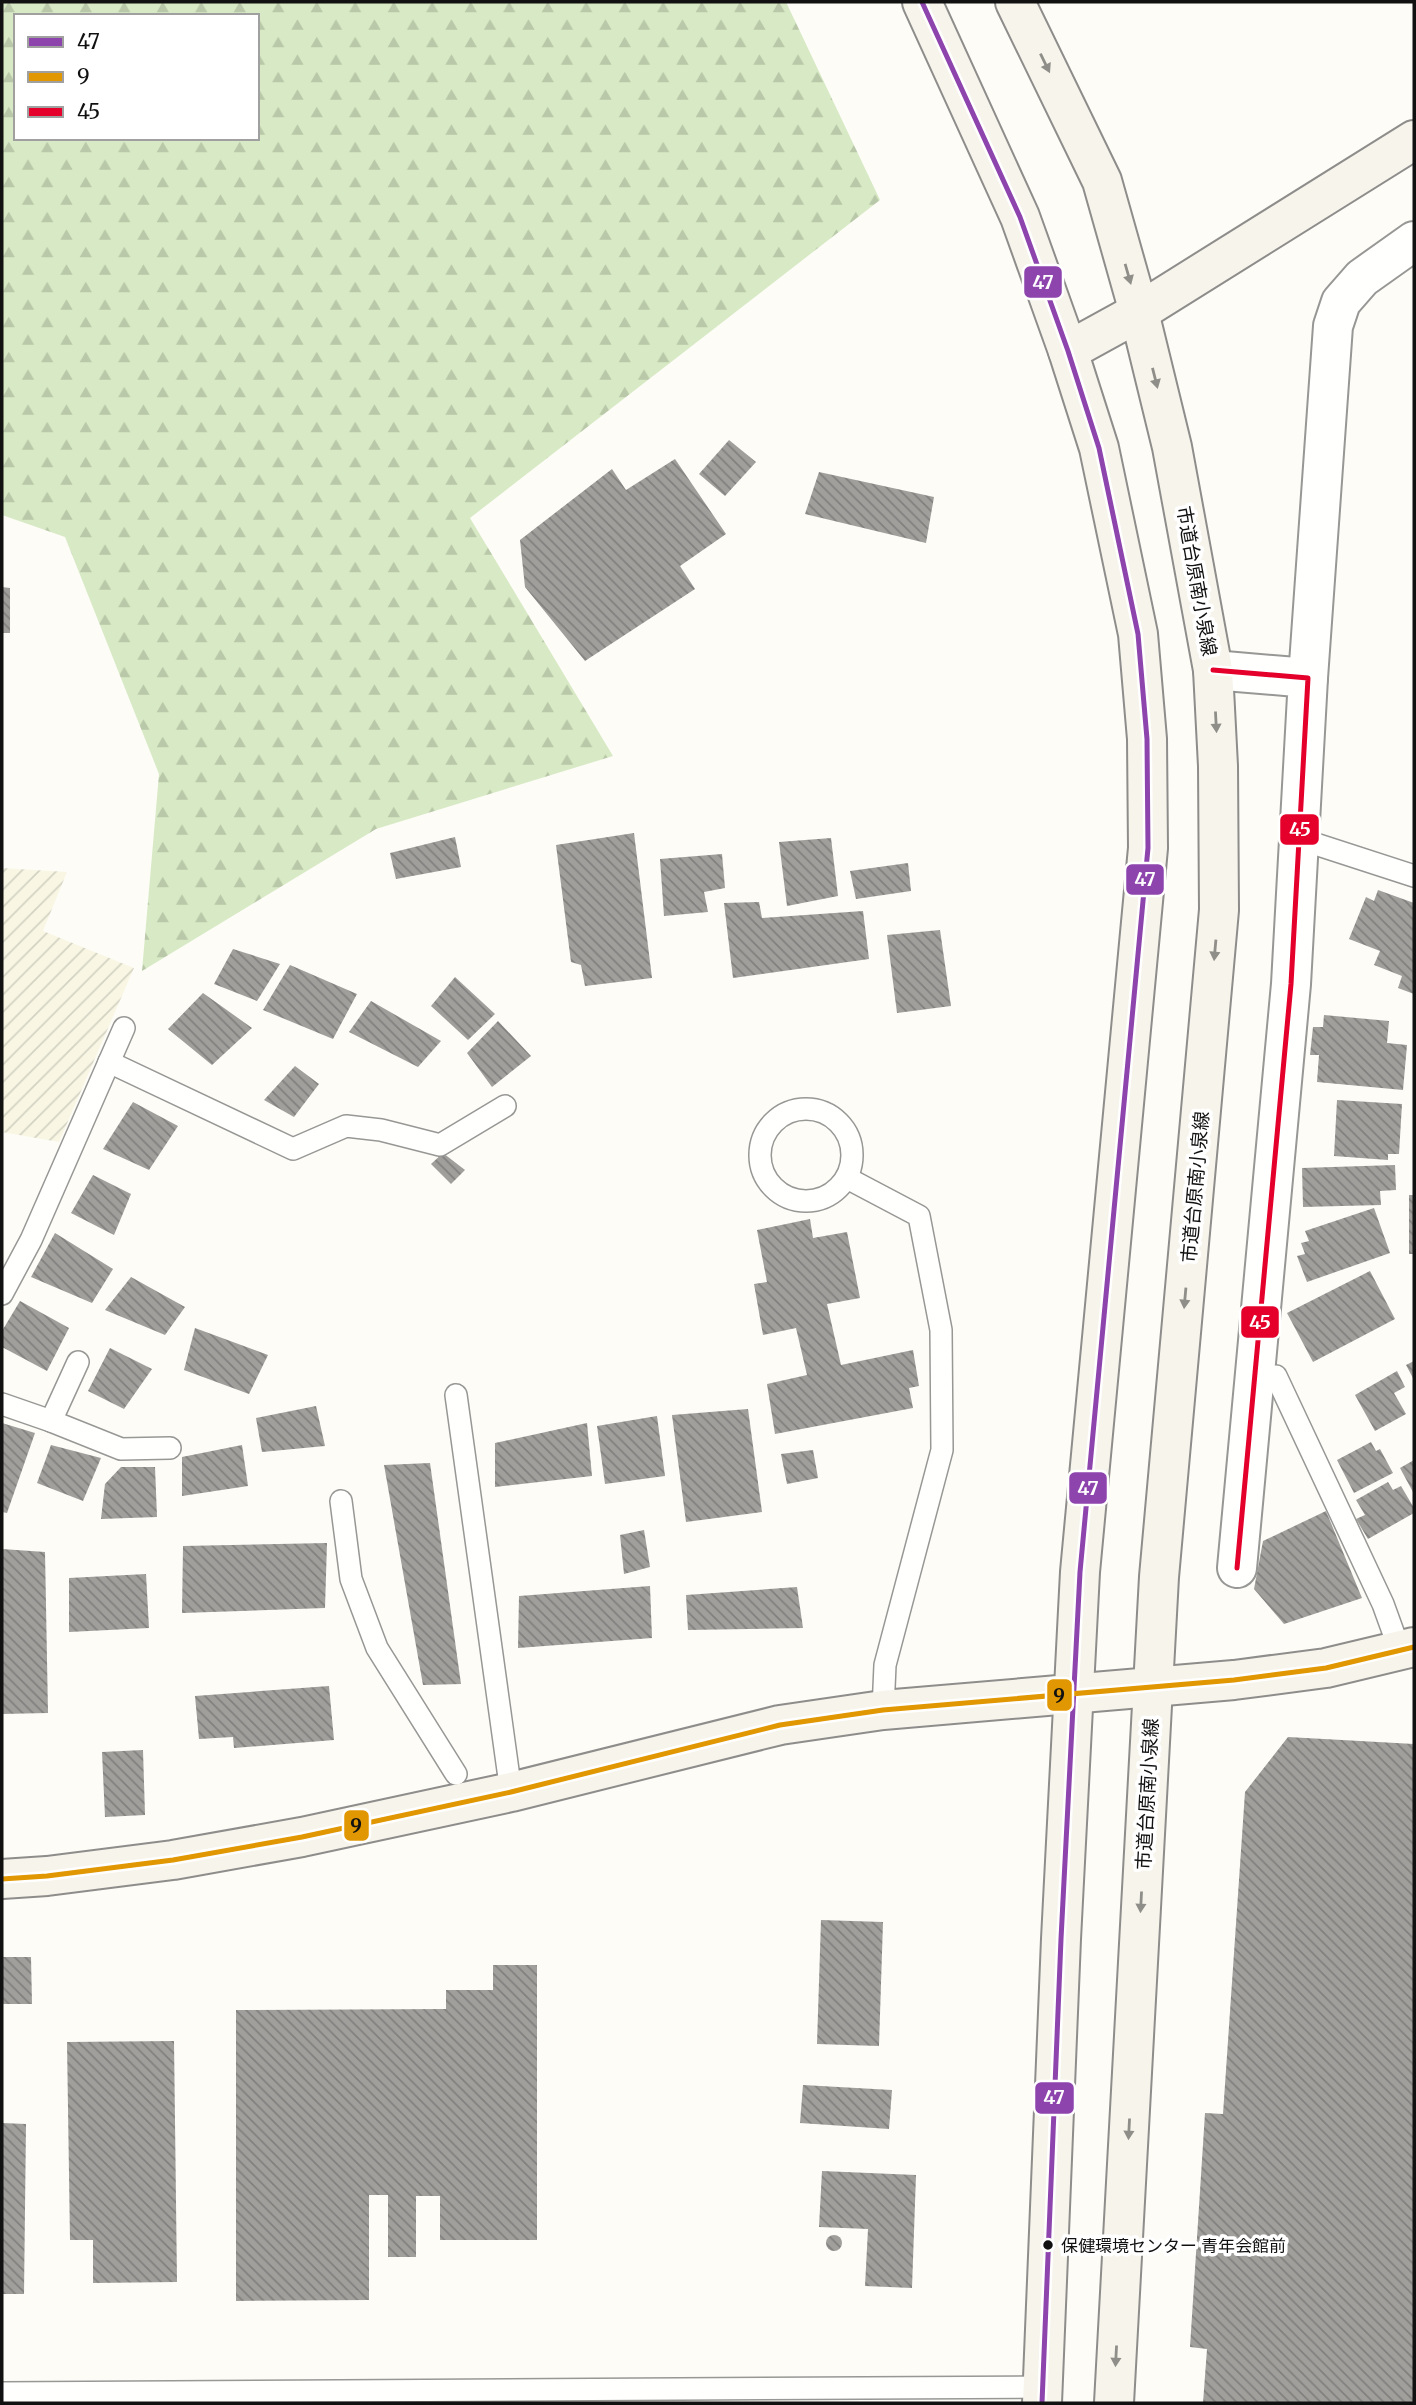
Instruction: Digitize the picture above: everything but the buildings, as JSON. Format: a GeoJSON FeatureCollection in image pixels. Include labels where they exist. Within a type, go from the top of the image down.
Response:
{"type":"FeatureCollection","features":[{"type":"Feature","properties":{"kind":"street"},"geometry":{"type":"LineString","coordinates":[[922,2],[1020,216],[1099,448],[1138,634],[1147,739],[1148,848],[1080,1573],[1061,1939],[1043,2395]]}},
{"type":"Feature","properties":{"kind":"street","name":"市道台原南小泉線"},"geometry":{"type":"LineString","coordinates":[[1015,2],[1102,181],[1139,312],[1172,447],[1213,670],[1218,766],[1219,910],[1159,1577],[1114,2403]]}},
{"type":"Feature","properties":{"kind":"street"},"geometry":{"type":"LineString","coordinates":[[1068,351],[1139,312],[1414,140]]}},
{"type":"Feature","properties":{"kind":"street"},"geometry":{"type":"LineString","coordinates":[[1237,1568],[1291,984],[1308,678],[1333,326],[1341,302],[1362,278],[1414,241]]}},
{"type":"Feature","properties":{"kind":"street"},"geometry":{"type":"LineString","coordinates":[[1213,670],[1308,678]]}},
{"type":"Feature","properties":{"kind":"street"},"geometry":{"type":"LineString","coordinates":[[2,1879],[173,1860],[302,1837],[511,1792],[780,1725],[883,1710],[1073,1695],[1326,1668],[1407,1649]]}},
{"type":"Feature","properties":{"kind":"lane"},"geometry":{"type":"LineString","coordinates":[[1300,839],[1414,876]]}},
{"type":"Feature","properties":{"kind":"lane"},"geometry":{"type":"LineString","coordinates":[[5,1280],[31,1240],[124,1028]]}},
{"type":"Feature","properties":{"kind":"lane"},"geometry":{"type":"LineString","coordinates":[[109,1062],[293,1149],[346,1126],[381,1130],[440,1145],[505,1106]]}},
{"type":"Feature","properties":{"kind":"lane"},"geometry":{"type":"LineString","coordinates":[[806,1108],[836,1119],[846,1132],[852,1147],[852,1162],[847,1178],[838,1189],[818,1200],[796,1201],[782,1195],[770,1186],[762,1173],[760,1143],[766,1130],[790,1111],[806,1108]]}},
{"type":"Feature","properties":{"kind":"lane"},"geometry":{"type":"LineString","coordinates":[[847,1178],[919,1216],[941,1330],[942,1450],[885,1665],[883,1710]]}},
{"type":"Feature","properties":{"kind":"lane"},"geometry":{"type":"LineString","coordinates":[[51,1421],[78,1362]]}},
{"type":"Feature","properties":{"kind":"lane"},"geometry":{"type":"LineString","coordinates":[[1276,1376],[1383,1604],[1407,1649]]}},
{"type":"Feature","properties":{"kind":"lane"},"geometry":{"type":"LineString","coordinates":[[456,1395],[511,1792]]}},
{"type":"Feature","properties":{"kind":"lane"},"geometry":{"type":"LineString","coordinates":[[2,1404],[121,1449],[170,1448]]}},
{"type":"Feature","properties":{"kind":"lane"},"geometry":{"type":"LineString","coordinates":[[341,1501],[351,1579],[377,1648],[456,1774]]}},
{"type":"Feature","properties":{"kind":"lane"},"geometry":{"type":"LineString","coordinates":[[2,2393],[76,2398],[1043,2395]]}},
{"type":"Feature","properties":{"kind":"shaded area"},"geometry":{"type":"Polygon","coordinates":[[[2,868],[67,872],[43,931],[134,968],[59,1142],[2,1132],[2,868]]]}},
{"type":"Feature","properties":{"kind":"green space"},"geometry":{"type":"Polygon","coordinates":[[[2,2],[786,2],[880,200],[470,518],[613,756],[376,829],[142,971],[159,774],[65,537],[2,515],[2,2]]]}},
{"type":"Feature","properties":{"kind":"transit line","name":"47"},"geometry":{"type":"LineString","coordinates":[[922,2],[1020,217],[1099,448],[1138,634],[1147,739],[1148,848],[1080,1572],[1061,1939],[1042,2403]]}},
{"type":"Feature","properties":{"kind":"transit line","name":"45"},"geometry":{"type":"LineString","coordinates":[[1213,670],[1308,678],[1291,984],[1237,1568]]}},
{"type":"Feature","properties":{"kind":"transit line","name":"9"},"geometry":{"type":"LineString","coordinates":[[2,1879],[173,1860],[302,1837],[511,1792],[780,1725],[883,1710],[1234,1680],[1326,1668],[1414,1647]]}},
{"type":"Feature","properties":{"kind":"place","name":"保健環境センター 青年会館前"},"geometry":{"type":"Point","coordinates":[1048,2245]}}]}
